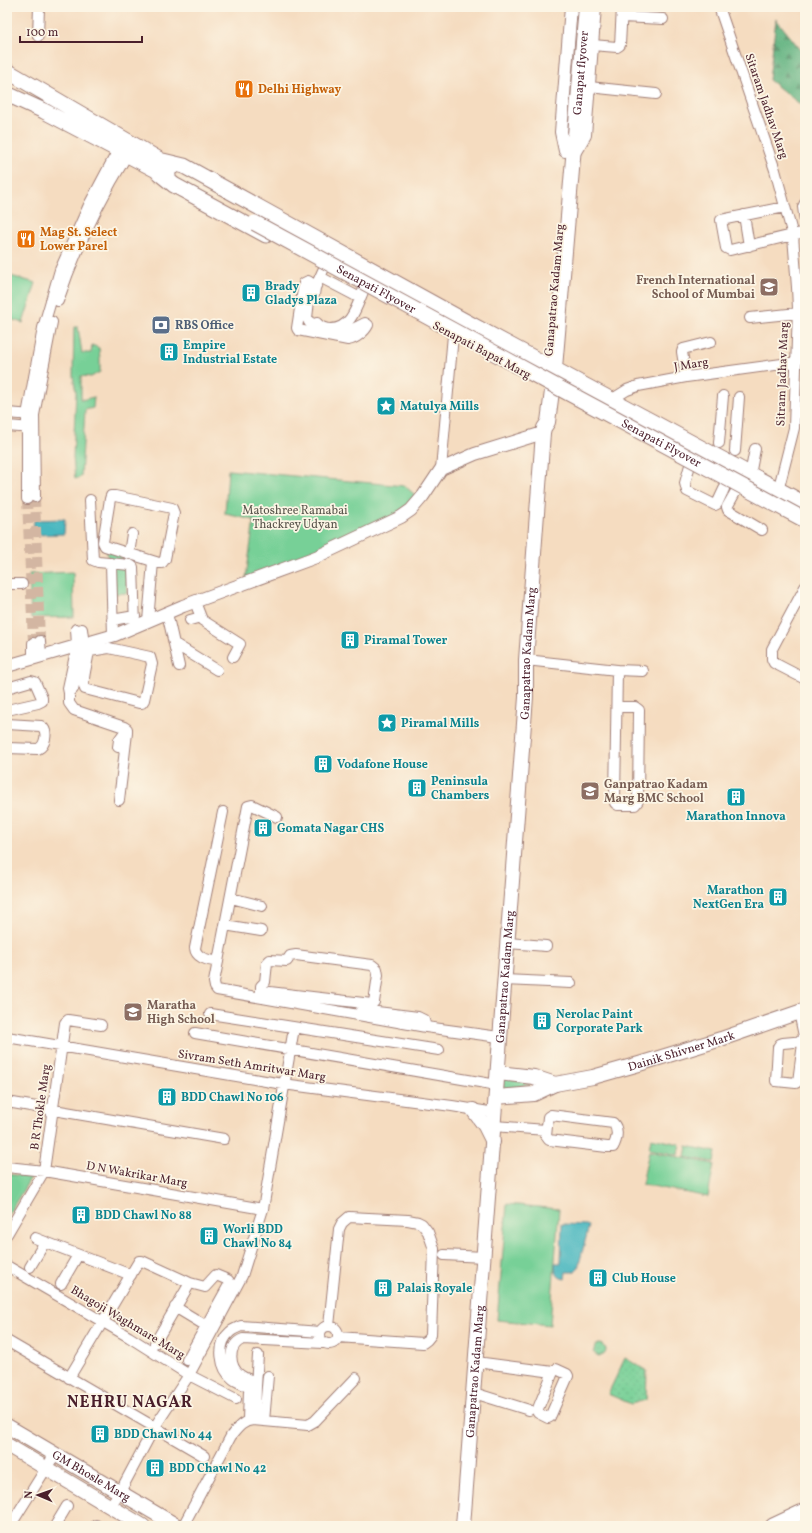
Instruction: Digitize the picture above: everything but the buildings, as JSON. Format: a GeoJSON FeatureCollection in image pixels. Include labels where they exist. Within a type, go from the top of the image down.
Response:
{"type":"FeatureCollection","features":[{"type":"Feature","properties":{"kind":"main road","name":"Ganapat flyover"},"geometry":{"type":"LineString","coordinates":[[570,151],[577,7]]}},
{"type":"Feature","properties":{"kind":"main road","name":"Ganapat flyover"},"geometry":{"type":"LineString","coordinates":[[570,151],[586,7]]}},
{"type":"Feature","properties":{"kind":"main road"},"geometry":{"type":"LineString","coordinates":[[7,71],[20,91],[161,167]]}},
{"type":"Feature","properties":{"kind":"main road"},"geometry":{"type":"LineString","coordinates":[[7,79],[44,111],[122,152],[161,167]]}},
{"type":"Feature","properties":{"kind":"main road","name":"Ganapatrao Kadam Marg"},"geometry":{"type":"LineString","coordinates":[[463,1526],[526,697],[526,660],[543,430],[548,422],[548,386],[559,288],[570,151]]}},
{"type":"Feature","properties":{"kind":"main road","name":"Senapati Bapat Marg"},"geometry":{"type":"LineString","coordinates":[[161,167],[184,166],[461,319],[551,366],[611,400],[805,504]]}},
{"type":"Feature","properties":{"kind":"main road","name":"Senapati Flyover"},"geometry":{"type":"LineString","coordinates":[[161,167],[178,181],[257,219],[578,392],[805,512]]}},
{"type":"Feature","properties":{"kind":"main road","name":"Senapati Bapat Marg"},"geometry":{"type":"LineString","coordinates":[[161,167],[174,185],[322,272],[362,293],[453,335],[690,465],[728,489],[805,528]]}},
{"type":"Feature","properties":{"kind":"main road","name":"Senapati Flyover"},"geometry":{"type":"LineString","coordinates":[[257,219],[555,386],[805,520]]}},
{"type":"Feature","properties":{"kind":"main road","name":"Dainik Shivner Mark"},"geometry":{"type":"LineString","coordinates":[[555,1084],[593,1077],[639,1064],[721,1039],[802,1011]]}},
{"type":"Feature","properties":{"kind":"main road"},"geometry":{"type":"LineString","coordinates":[[497,1085],[534,1077],[555,1084]]}},
{"type":"Feature","properties":{"kind":"main road"},"geometry":{"type":"LineString","coordinates":[[497,1085],[534,1094],[555,1084]]}},
{"type":"Feature","properties":{"kind":"main road"},"geometry":{"type":"LineString","coordinates":[[473,1110],[485,1126],[493,1143]]}},
{"type":"Feature","properties":{"kind":"main road","name":"GM Bhosle Marg"},"geometry":{"type":"LineString","coordinates":[[7,1426],[177,1526]]}},
{"type":"Feature","properties":{"kind":"main road"},"geometry":{"type":"LineString","coordinates":[[7,1445],[143,1526]]}},
{"type":"Feature","properties":{"kind":"main road"},"geometry":{"type":"LineString","coordinates":[[773,1526],[805,1511]]}},
{"type":"Feature","properties":{"kind":"street"},"geometry":{"type":"LineString","coordinates":[[38,36],[39,7]]}},
{"type":"Feature","properties":{"kind":"street"},"geometry":{"type":"LineString","coordinates":[[570,7],[561,132],[570,151],[585,135],[595,7]]}},
{"type":"Feature","properties":{"kind":"street","name":"Sitaram Jadhav Marg"},"geometry":{"type":"LineString","coordinates":[[719,7],[775,170],[785,207],[792,236],[798,311]]}},
{"type":"Feature","properties":{"kind":"street"},"geometry":{"type":"LineString","coordinates":[[592,45],[619,46],[622,12],[662,19]]}},
{"type":"Feature","properties":{"kind":"street"},"geometry":{"type":"LineString","coordinates":[[589,88],[656,94]]}},
{"type":"Feature","properties":{"kind":"street"},"geometry":{"type":"LineString","coordinates":[[31,498],[30,428],[43,328],[60,270],[70,257],[122,152]]}},
{"type":"Feature","properties":{"kind":"street"},"geometry":{"type":"LineString","coordinates":[[805,203],[803,207],[805,222]]}},
{"type":"Feature","properties":{"kind":"street"},"geometry":{"type":"LineString","coordinates":[[785,207],[723,219],[720,222],[727,250],[805,232]]}},
{"type":"Feature","properties":{"kind":"street"},"geometry":{"type":"LineString","coordinates":[[744,215],[749,246]]}},
{"type":"Feature","properties":{"kind":"street"},"geometry":{"type":"LineString","coordinates":[[319,326],[315,320],[312,305],[315,288],[322,272]]}},
{"type":"Feature","properties":{"kind":"street"},"geometry":{"type":"LineString","coordinates":[[306,281],[311,283],[308,321],[327,329],[338,329],[351,330],[365,323],[368,325],[356,337],[348,340],[298,330],[304,283],[306,281]]}},
{"type":"Feature","properties":{"kind":"street"},"geometry":{"type":"LineString","coordinates":[[338,329],[348,323],[354,314],[362,293]]}},
{"type":"Feature","properties":{"kind":"street"},"geometry":{"type":"LineString","coordinates":[[750,318],[798,311]]}},
{"type":"Feature","properties":{"kind":"street","name":"Sitram Jadhav Marg"},"geometry":{"type":"LineString","coordinates":[[772,510],[779,490],[794,428],[798,311]]}},
{"type":"Feature","properties":{"kind":"street"},"geometry":{"type":"LineString","coordinates":[[112,620],[148,621],[316,557],[392,522],[411,510],[423,496],[441,469],[453,335],[461,319]]}},
{"type":"Feature","properties":{"kind":"street"},"geometry":{"type":"LineString","coordinates":[[686,377],[682,352],[683,349],[711,342]]}},
{"type":"Feature","properties":{"kind":"street","name":"J Marg"},"geometry":{"type":"LineString","coordinates":[[611,400],[638,386],[686,377],[797,362]]}},
{"type":"Feature","properties":{"kind":"street"},"geometry":{"type":"LineString","coordinates":[[719,443],[723,396]]}},
{"type":"Feature","properties":{"kind":"street"},"geometry":{"type":"LineString","coordinates":[[735,451],[739,398]]}},
{"type":"Feature","properties":{"kind":"street"},"geometry":{"type":"LineString","coordinates":[[602,416],[611,400]]}},
{"type":"Feature","properties":{"kind":"street"},"geometry":{"type":"LineString","coordinates":[[7,413],[31,415]]}},
{"type":"Feature","properties":{"kind":"street"},"geometry":{"type":"LineString","coordinates":[[7,426],[30,428]]}},
{"type":"Feature","properties":{"kind":"street"},"geometry":{"type":"LineString","coordinates":[[441,469],[475,454],[543,430]]}},
{"type":"Feature","properties":{"kind":"street"},"geometry":{"type":"LineString","coordinates":[[750,475],[755,449]]}},
{"type":"Feature","properties":{"kind":"street"},"geometry":{"type":"LineString","coordinates":[[690,465],[685,483],[687,491],[715,505],[728,489]]}},
{"type":"Feature","properties":{"kind":"street"},"geometry":{"type":"LineString","coordinates":[[728,489],[728,510],[762,530]]}},
{"type":"Feature","properties":{"kind":"street"},"geometry":{"type":"LineString","coordinates":[[111,496],[172,508],[174,513],[165,559],[162,563],[153,562],[129,554],[105,546],[104,544],[108,508],[111,496]]}},
{"type":"Feature","properties":{"kind":"street"},"geometry":{"type":"LineString","coordinates":[[90,500],[93,560],[98,562],[130,565],[133,567],[135,621]]}},
{"type":"Feature","properties":{"kind":"street"},"geometry":{"type":"LineString","coordinates":[[129,554],[132,534]]}},
{"type":"Feature","properties":{"kind":"street"},"geometry":{"type":"LineString","coordinates":[[148,621],[153,562]]}},
{"type":"Feature","properties":{"kind":"street"},"geometry":{"type":"LineString","coordinates":[[110,641],[112,620],[111,563]]}},
{"type":"Feature","properties":{"kind":"street"},"geometry":{"type":"LineString","coordinates":[[7,584],[22,584]]}},
{"type":"Feature","properties":{"kind":"street"},"geometry":{"type":"LineString","coordinates":[[805,587],[772,649],[772,659],[774,663],[805,679]]}},
{"type":"Feature","properties":{"kind":"street"},"geometry":{"type":"LineString","coordinates":[[195,602],[201,617],[205,622],[240,644],[240,647],[234,657]]}},
{"type":"Feature","properties":{"kind":"street"},"geometry":{"type":"LineString","coordinates":[[168,613],[180,666]]}},
{"type":"Feature","properties":{"kind":"street"},"geometry":{"type":"LineString","coordinates":[[190,620],[201,617]]}},
{"type":"Feature","properties":{"kind":"street"},"geometry":{"type":"LineString","coordinates":[[7,666],[110,641],[135,621]]}},
{"type":"Feature","properties":{"kind":"street"},"geometry":{"type":"LineString","coordinates":[[79,629],[85,646],[85,689],[142,703],[151,671],[152,660],[150,657],[110,641]]}},
{"type":"Feature","properties":{"kind":"street"},"geometry":{"type":"LineString","coordinates":[[36,642],[37,658]]}},
{"type":"Feature","properties":{"kind":"street"},"geometry":{"type":"LineString","coordinates":[[174,644],[216,670]]}},
{"type":"Feature","properties":{"kind":"street"},"geometry":{"type":"LineString","coordinates":[[85,646],[73,689],[69,693],[69,703],[74,710],[127,729]]}},
{"type":"Feature","properties":{"kind":"street"},"geometry":{"type":"LineString","coordinates":[[526,660],[617,670],[643,671]]}},
{"type":"Feature","properties":{"kind":"street"},"geometry":{"type":"LineString","coordinates":[[617,670],[615,800],[616,804],[636,805],[638,801],[639,710],[635,707],[617,707]]}},
{"type":"Feature","properties":{"kind":"street"},"geometry":{"type":"LineString","coordinates":[[7,688],[31,681],[35,682],[42,701],[7,710]]}},
{"type":"Feature","properties":{"kind":"street"},"geometry":{"type":"LineString","coordinates":[[7,724],[41,726],[46,731],[44,745],[42,748],[7,748]]}},
{"type":"Feature","properties":{"kind":"street"},"geometry":{"type":"LineString","coordinates":[[118,747],[119,740],[127,729]]}},
{"type":"Feature","properties":{"kind":"street"},"geometry":{"type":"LineString","coordinates":[[119,800],[128,733],[127,729]]}},
{"type":"Feature","properties":{"kind":"street"},"geometry":{"type":"LineString","coordinates":[[277,817],[252,805],[248,806],[214,982],[217,990],[426,1028],[499,1037]]}},
{"type":"Feature","properties":{"kind":"street"},"geometry":{"type":"LineString","coordinates":[[218,962],[198,956],[195,948],[224,812]]}},
{"type":"Feature","properties":{"kind":"street"},"geometry":{"type":"LineString","coordinates":[[231,898],[262,906]]}},
{"type":"Feature","properties":{"kind":"street"},"geometry":{"type":"LineString","coordinates":[[225,925],[261,931]]}},
{"type":"Feature","properties":{"kind":"street"},"geometry":{"type":"LineString","coordinates":[[508,943],[546,946]]}},
{"type":"Feature","properties":{"kind":"street"},"geometry":{"type":"LineString","coordinates":[[261,990],[372,1004],[374,1002],[378,972],[375,966],[372,965],[292,955],[287,961],[268,961],[265,982],[261,986],[261,990],[261,995],[264,997],[418,1017],[424,1020],[426,1028]]}},
{"type":"Feature","properties":{"kind":"street"},"geometry":{"type":"LineString","coordinates":[[504,980],[571,982]]}},
{"type":"Feature","properties":{"kind":"street"},"geometry":{"type":"LineString","coordinates":[[802,1011],[804,1042],[802,1074],[796,1083],[776,1081],[778,1047],[780,1044],[804,1042]]}},
{"type":"Feature","properties":{"kind":"street"},"geometry":{"type":"LineString","coordinates":[[210,1014],[439,1050]]}},
{"type":"Feature","properties":{"kind":"street","name":"B R Thokle Marg"},"geometry":{"type":"LineString","coordinates":[[44,1171],[66,1021],[101,1025]]}},
{"type":"Feature","properties":{"kind":"street"},"geometry":{"type":"LineString","coordinates":[[110,1506],[120,1492],[154,1428],[189,1374],[242,1276],[263,1209],[283,1084],[294,1028]]}},
{"type":"Feature","properties":{"kind":"street"},"geometry":{"type":"LineString","coordinates":[[195,1033],[497,1085]]}},
{"type":"Feature","properties":{"kind":"street","name":"Sivram Seth Amritwar Marg"},"geometry":{"type":"LineString","coordinates":[[7,1037],[283,1084],[473,1110],[494,1120],[546,1130]]}},
{"type":"Feature","properties":{"kind":"street"},"geometry":{"type":"LineString","coordinates":[[7,1102],[224,1139]]}},
{"type":"Feature","properties":{"kind":"street"},"geometry":{"type":"LineString","coordinates":[[551,1115],[613,1123],[617,1129],[616,1142],[613,1147],[607,1147],[550,1140],[547,1139],[546,1130],[548,1117],[551,1115]]}},
{"type":"Feature","properties":{"kind":"street","name":"D N Wakrikar Marg"},"geometry":{"type":"LineString","coordinates":[[7,1167],[44,1171],[263,1209]]}},
{"type":"Feature","properties":{"kind":"street"},"geometry":{"type":"LineString","coordinates":[[7,1234],[44,1171]]}},
{"type":"Feature","properties":{"kind":"street"},"geometry":{"type":"LineString","coordinates":[[330,1326],[339,1229],[342,1223],[349,1217],[408,1220],[422,1224],[428,1232],[434,1249],[431,1335],[428,1340],[423,1343],[338,1337]]}},
{"type":"Feature","properties":{"kind":"street"},"geometry":{"type":"LineString","coordinates":[[35,1238],[131,1275]]}},
{"type":"Feature","properties":{"kind":"street"},"geometry":{"type":"LineString","coordinates":[[30,1268],[45,1242]]}},
{"type":"Feature","properties":{"kind":"street"},"geometry":{"type":"LineString","coordinates":[[61,1284],[78,1254]]}},
{"type":"Feature","properties":{"kind":"street"},"geometry":{"type":"LineString","coordinates":[[444,1255],[484,1257]]}},
{"type":"Feature","properties":{"kind":"street"},"geometry":{"type":"LineString","coordinates":[[69,1378],[139,1261],[142,1260],[190,1283],[205,1287],[216,1275],[229,1281],[230,1284],[187,1360]]}},
{"type":"Feature","properties":{"kind":"street","name":"Bhagoji Waghmare Marg"},"geometry":{"type":"LineString","coordinates":[[7,1266],[189,1374],[236,1399]]}},
{"type":"Feature","properties":{"kind":"street"},"geometry":{"type":"LineString","coordinates":[[155,1343],[190,1283]]}},
{"type":"Feature","properties":{"kind":"street"},"geometry":{"type":"LineString","coordinates":[[175,1308],[207,1327]]}},
{"type":"Feature","properties":{"kind":"street"},"geometry":{"type":"LineString","coordinates":[[256,1420],[247,1386],[234,1380],[226,1372],[221,1362],[223,1344],[230,1332],[241,1326],[320,1332]]}},
{"type":"Feature","properties":{"kind":"street"},"geometry":{"type":"LineString","coordinates":[[256,1386],[254,1381],[239,1374],[233,1366],[232,1350],[240,1339],[322,1343],[327,1345],[332,1344],[338,1337],[334,1328],[330,1326],[325,1327],[320,1332],[320,1339],[322,1343]]}},
{"type":"Feature","properties":{"kind":"street"},"geometry":{"type":"LineString","coordinates":[[7,1341],[204,1456]]}},
{"type":"Feature","properties":{"kind":"street"},"geometry":{"type":"LineString","coordinates":[[256,1420],[258,1355]]}},
{"type":"Feature","properties":{"kind":"street"},"geometry":{"type":"LineString","coordinates":[[476,1362],[553,1372]]}},
{"type":"Feature","properties":{"kind":"street"},"geometry":{"type":"LineString","coordinates":[[256,1420],[268,1376]]}},
{"type":"Feature","properties":{"kind":"street"},"geometry":{"type":"LineString","coordinates":[[183,1526],[231,1436],[240,1425],[256,1420],[303,1425],[308,1424],[315,1421],[356,1378]]}},
{"type":"Feature","properties":{"kind":"street"},"geometry":{"type":"LineString","coordinates":[[474,1393],[529,1410]]}},
{"type":"Feature","properties":{"kind":"street"},"geometry":{"type":"LineString","coordinates":[[11,1526],[55,1454]]}},
{"type":"Feature","properties":{"kind":"street"},"geometry":{"type":"LineString","coordinates":[[55,1526],[67,1506]]}},
{"type":"Feature","properties":{"kind":"green space"},"geometry":{"type":"Polygon","coordinates":[[[776,19],[805,55],[805,108],[769,80],[776,19]]]}},
{"type":"Feature","properties":{"kind":"green space"},"geometry":{"type":"Polygon","coordinates":[[[7,275],[36,283],[23,323],[7,318],[7,275]]]}},
{"type":"Feature","properties":{"kind":"green space"},"geometry":{"type":"Polygon","coordinates":[[[74,327],[78,327],[82,353],[91,353],[92,345],[99,348],[100,359],[100,372],[91,377],[81,376],[81,400],[94,397],[93,408],[85,410],[81,477],[75,479],[73,457],[76,392],[73,376],[74,327]]]}},
{"type":"Feature","properties":{"kind":"green space","name":"Matoshree Ramabai Thackrey Udyan"},"geometry":{"type":"Polygon","coordinates":[[[228,470],[405,486],[415,495],[399,513],[359,536],[246,578],[254,520],[225,514],[228,470]]]}},
{"type":"Feature","properties":{"kind":"green space"},"geometry":{"type":"Polygon","coordinates":[[[107,551],[126,551],[127,593],[109,594],[107,551]]]}},
{"type":"Feature","properties":{"kind":"green space"},"geometry":{"type":"Polygon","coordinates":[[[73,572],[74,617],[31,618],[29,574],[73,572]]]}},
{"type":"Feature","properties":{"kind":"green space"},"geometry":{"type":"Polygon","coordinates":[[[503,1076],[530,1084],[503,1090],[503,1076]]]}},
{"type":"Feature","properties":{"kind":"green space"},"geometry":{"type":"Polygon","coordinates":[[[651,1138],[680,1144],[678,1155],[649,1149],[651,1138]]]}},
{"type":"Feature","properties":{"kind":"green space"},"geometry":{"type":"Polygon","coordinates":[[[687,1146],[716,1152],[714,1162],[685,1157],[687,1146]]]}},
{"type":"Feature","properties":{"kind":"green space"},"geometry":{"type":"Polygon","coordinates":[[[649,1151],[714,1164],[708,1197],[642,1184],[649,1151]]]}},
{"type":"Feature","properties":{"kind":"green space"},"geometry":{"type":"Polygon","coordinates":[[[7,1174],[31,1177],[7,1217],[7,1174]]]}},
{"type":"Feature","properties":{"kind":"green space"},"geometry":{"type":"Polygon","coordinates":[[[507,1204],[559,1209],[550,1325],[497,1320],[507,1204]]]}},
{"type":"Feature","properties":{"kind":"green space"},"geometry":{"type":"Polygon","coordinates":[[[598,1344],[602,1344],[606,1350],[602,1356],[598,1356],[594,1352],[594,1348],[598,1344]]]}},
{"type":"Feature","properties":{"kind":"green space"},"geometry":{"type":"Polygon","coordinates":[[[625,1358],[647,1371],[646,1400],[631,1404],[608,1394],[625,1358]]]}},
{"type":"Feature","properties":{"kind":"water"},"geometry":{"type":"Polygon","coordinates":[[[65,519],[64,534],[33,535],[34,520],[65,519]]]}},
{"type":"Feature","properties":{"kind":"water"},"geometry":{"type":"Polygon","coordinates":[[[562,1224],[589,1226],[578,1268],[574,1272],[566,1272],[565,1279],[558,1276],[555,1266],[555,1263],[561,1263],[562,1224]]]}},
{"type":"Feature","properties":{"kind":"tunnel"},"geometry":{"type":"LineString","coordinates":[[35,497],[40,641]]}},
{"type":"Feature","properties":{"kind":"tunnel"},"geometry":{"type":"LineString","coordinates":[[27,499],[33,643]]}},
{"type":"Feature","properties":{"kind":"place","name":"Delhi Highway"},"geometry":{"type":"Point","coordinates":[244,89]}},
{"type":"Feature","properties":{"kind":"place","name":"Mag St. Select Lower Parel"},"geometry":{"type":"Point","coordinates":[26,239]}},
{"type":"Feature","properties":{"kind":"place","name":"French International School of Mumbai"},"geometry":{"type":"Point","coordinates":[769,287]}},
{"type":"Feature","properties":{"kind":"place","name":"Brady Gladys Plaza"},"geometry":{"type":"Point","coordinates":[251,293]}},
{"type":"Feature","properties":{"kind":"place","name":"RBS Office"},"geometry":{"type":"Point","coordinates":[161,325]}},
{"type":"Feature","properties":{"kind":"place","name":"Empire Industrial Estate"},"geometry":{"type":"Point","coordinates":[169,352]}},
{"type":"Feature","properties":{"kind":"place","name":"Matulya Mills"},"geometry":{"type":"Point","coordinates":[386,406]}},
{"type":"Feature","properties":{"kind":"place","name":"Piramal Tower"},"geometry":{"type":"Point","coordinates":[350,640]}},
{"type":"Feature","properties":{"kind":"place","name":"Piramal Mills"},"geometry":{"type":"Point","coordinates":[387,723]}},
{"type":"Feature","properties":{"kind":"place","name":"Vodafone House"},"geometry":{"type":"Point","coordinates":[323,764]}},
{"type":"Feature","properties":{"kind":"place","name":"Peninsula Chambers"},"geometry":{"type":"Point","coordinates":[417,788]}},
{"type":"Feature","properties":{"kind":"place","name":"Ganpatrao Kadam Marg BMC School"},"geometry":{"type":"Point","coordinates":[590,791]}},
{"type":"Feature","properties":{"kind":"place","name":"Marathon Innova"},"geometry":{"type":"Point","coordinates":[736,797]}},
{"type":"Feature","properties":{"kind":"place","name":"Gomata Nagar CHS"},"geometry":{"type":"Point","coordinates":[263,828]}},
{"type":"Feature","properties":{"kind":"place","name":"Marathon NextGen Era"},"geometry":{"type":"Point","coordinates":[778,897]}},
{"type":"Feature","properties":{"kind":"place","name":"Maratha High School"},"geometry":{"type":"Point","coordinates":[133,1012]}},
{"type":"Feature","properties":{"kind":"place","name":"Nerolac Paint Corporate Park"},"geometry":{"type":"Point","coordinates":[542,1021]}},
{"type":"Feature","properties":{"kind":"place","name":"BDD Chawl No 106"},"geometry":{"type":"Point","coordinates":[167,1097]}},
{"type":"Feature","properties":{"kind":"place","name":"BDD Chawl No 88"},"geometry":{"type":"Point","coordinates":[81,1215]}},
{"type":"Feature","properties":{"kind":"place","name":"Worli BDD Chawl No 84"},"geometry":{"type":"Point","coordinates":[209,1236]}},
{"type":"Feature","properties":{"kind":"place","name":"Club House"},"geometry":{"type":"Point","coordinates":[598,1278]}},
{"type":"Feature","properties":{"kind":"place","name":"Palais Royale"},"geometry":{"type":"Point","coordinates":[383,1288]}},
{"type":"Feature","properties":{"kind":"place","name":"BDD Chawl No 44"},"geometry":{"type":"Point","coordinates":[100,1434]}},
{"type":"Feature","properties":{"kind":"place","name":"BDD Chawl No 42"},"geometry":{"type":"Point","coordinates":[155,1468]}},
{"type":"Feature","properties":{"kind":"district","name":"NEHRU NAGAR"},"geometry":{"type":"Point","coordinates":[130,1401]}}]}
